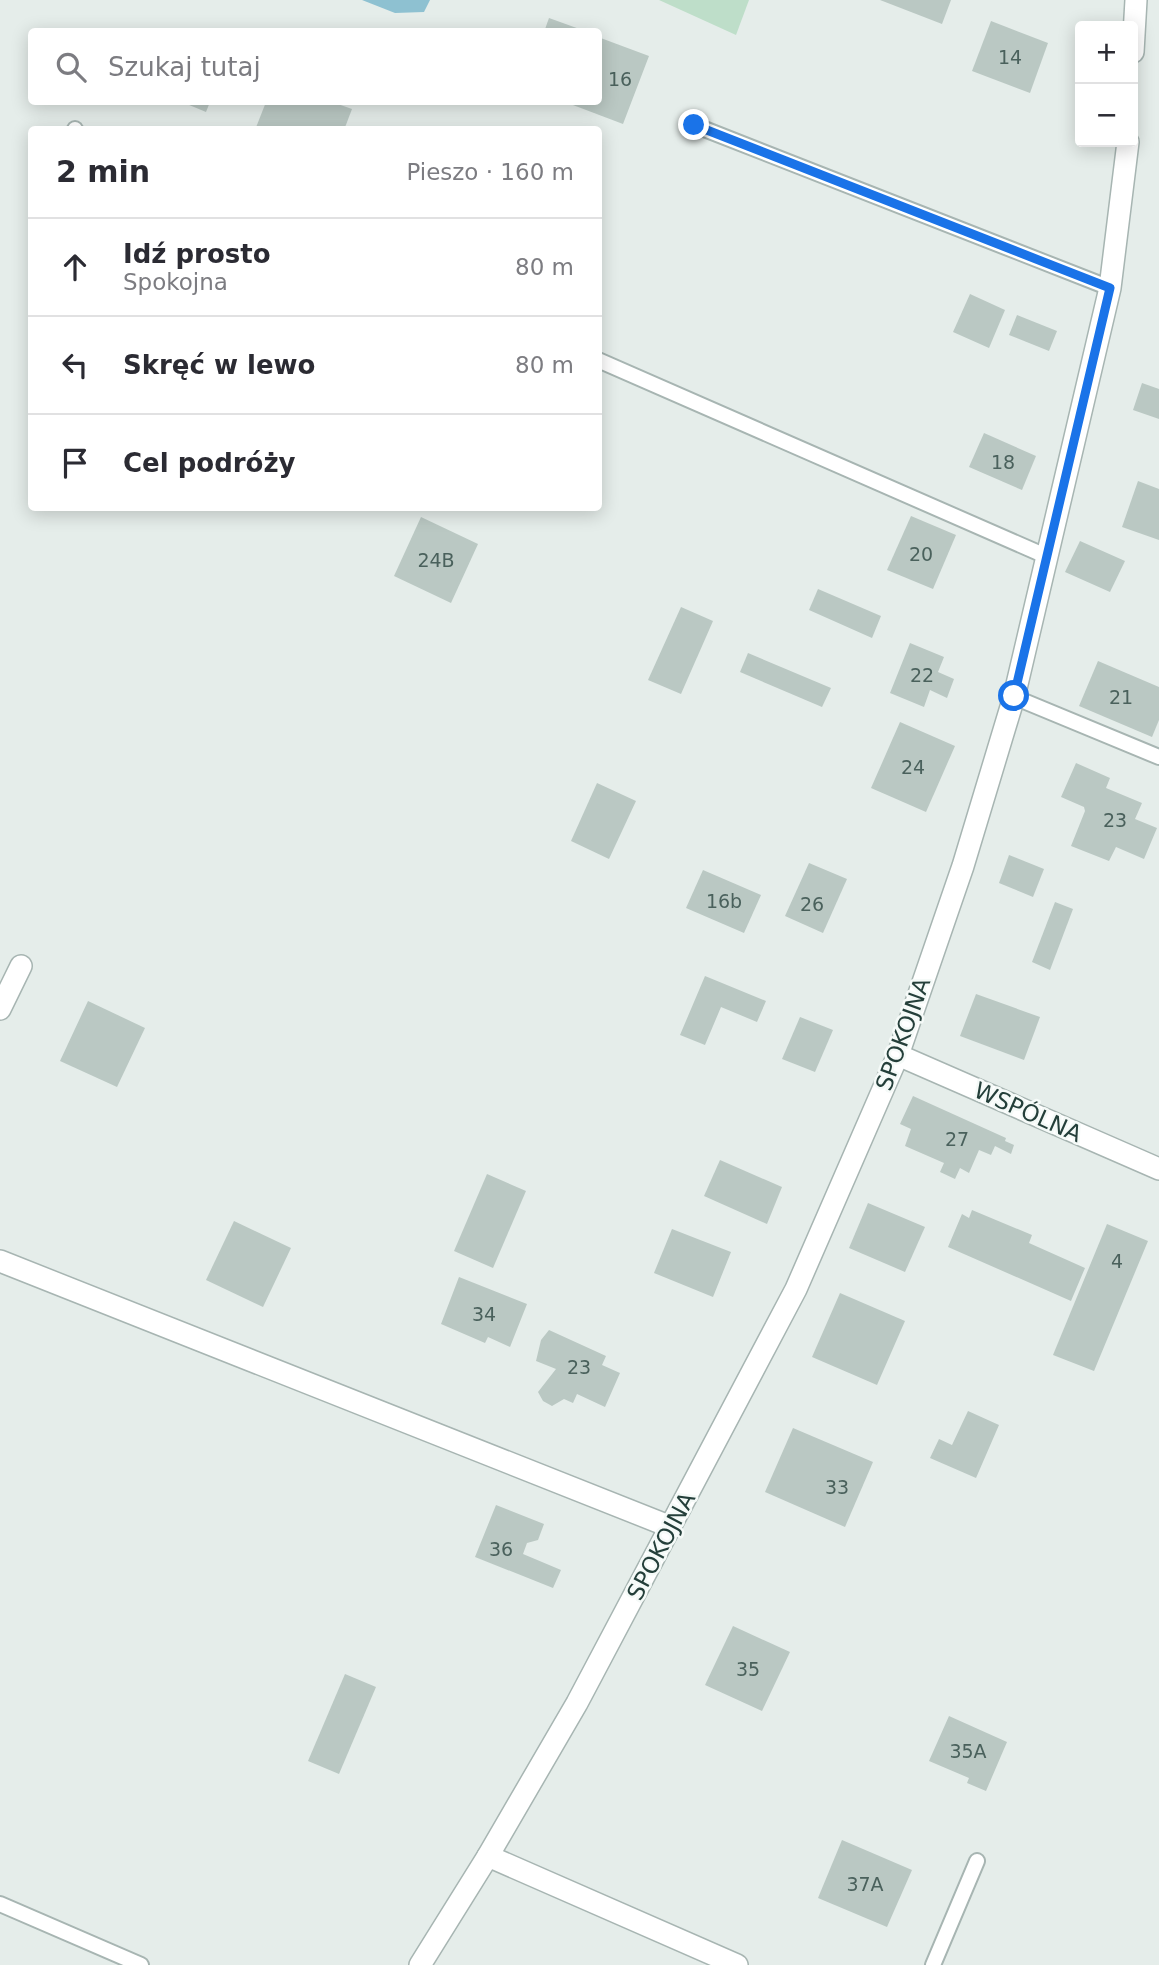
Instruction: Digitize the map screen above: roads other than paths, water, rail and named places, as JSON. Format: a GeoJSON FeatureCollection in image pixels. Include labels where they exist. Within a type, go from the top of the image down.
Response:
{"type":"FeatureCollection","features":[{"type":"Feature","properties":{"kind":"street"},"geometry":{"type":"LineString","coordinates":[[1135,21],[1136,0]]}},
{"type":"Feature","properties":{"kind":"street","name":"SPOKOJNA"},"geometry":{"type":"LineString","coordinates":[[420,1965],[488,1856],[577,1703],[671,1527],[796,1289],[898,1055],[963,866],[1014,696],[1110,288],[1127,147]]}},
{"type":"Feature","properties":{"kind":"street"},"geometry":{"type":"LineString","coordinates":[[0,1009],[21,966]]}},
{"type":"Feature","properties":{"kind":"street","name":"WSPÓLNA"},"geometry":{"type":"LineString","coordinates":[[898,1055],[1159,1169]]}},
{"type":"Feature","properties":{"kind":"street"},"geometry":{"type":"LineString","coordinates":[[0,1261],[671,1527]]}},
{"type":"Feature","properties":{"kind":"street"},"geometry":{"type":"LineString","coordinates":[[488,1856],[737,1965]]}},
{"type":"Feature","properties":{"kind":"lane"},"geometry":{"type":"LineString","coordinates":[[694,125],[1110,288]]}},
{"type":"Feature","properties":{"kind":"lane"},"geometry":{"type":"LineString","coordinates":[[602,362],[1048,557]]}},
{"type":"Feature","properties":{"kind":"lane"},"geometry":{"type":"LineString","coordinates":[[1014,696],[1159,757]]}},
{"type":"Feature","properties":{"kind":"lane"},"geometry":{"type":"LineString","coordinates":[[933,1965],[977,1861]]}},
{"type":"Feature","properties":{"kind":"lane"},"geometry":{"type":"LineString","coordinates":[[0,1904],[141,1965]]}},
{"type":"Feature","properties":{"kind":"water"},"geometry":{"type":"Polygon","coordinates":[[[362,0],[430,0],[424,12],[395,13],[362,0]]]}}]}
